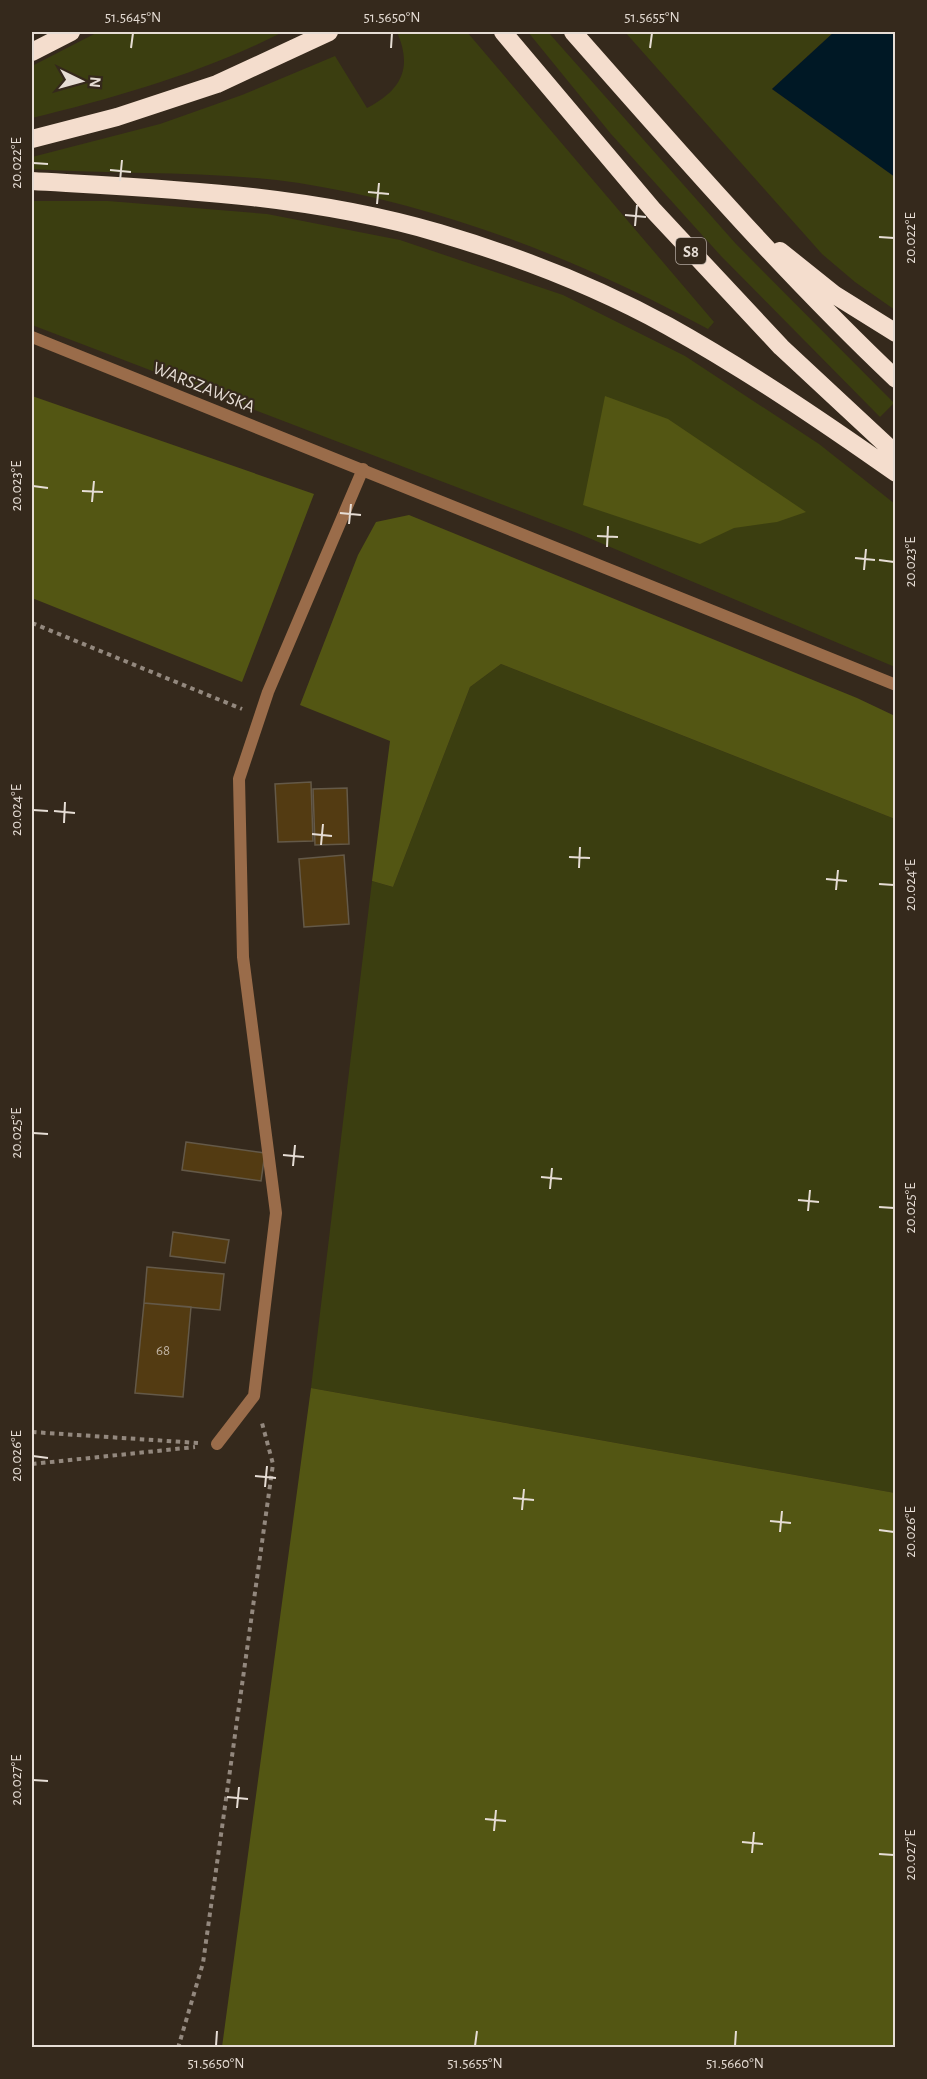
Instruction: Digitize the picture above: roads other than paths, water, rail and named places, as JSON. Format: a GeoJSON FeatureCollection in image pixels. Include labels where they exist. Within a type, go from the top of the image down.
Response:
{"type":"FeatureCollection","features":[{"type":"Feature","properties":{"kind":"highway"},"geometry":{"type":"LineString","coordinates":[[32,51],[70,32]]}},
{"type":"Feature","properties":{"kind":"highway"},"geometry":{"type":"LineString","coordinates":[[32,139],[117,117],[217,84],[329,32]]}},
{"type":"Feature","properties":{"kind":"highway","name":"S8"},"geometry":{"type":"LineString","coordinates":[[503,32],[654,211],[781,347],[896,454]]}},
{"type":"Feature","properties":{"kind":"highway"},"geometry":{"type":"LineString","coordinates":[[573,32],[729,209],[822,309],[896,379]]}},
{"type":"Feature","properties":{"kind":"highway"},"geometry":{"type":"LineString","coordinates":[[32,181],[198,192],[280,201],[428,230],[479,246],[574,281],[666,325],[759,380],[896,473]]}},
{"type":"Feature","properties":{"kind":"highway"},"geometry":{"type":"LineString","coordinates":[[729,209],[835,295],[896,333]]}},
{"type":"Feature","properties":{"kind":"street","name":"WARSZAWSKA"},"geometry":{"type":"LineString","coordinates":[[32,338],[363,469],[896,686]]}},
{"type":"Feature","properties":{"kind":"street"},"geometry":{"type":"LineString","coordinates":[[217,1444],[254,1396],[276,1213],[243,957],[239,779],[260,717],[363,469]]}},
{"type":"Feature","properties":{"kind":"water"},"geometry":{"type":"Polygon","coordinates":[[[834,32],[895,32],[895,177],[772,89],[834,32]]]}}]}
